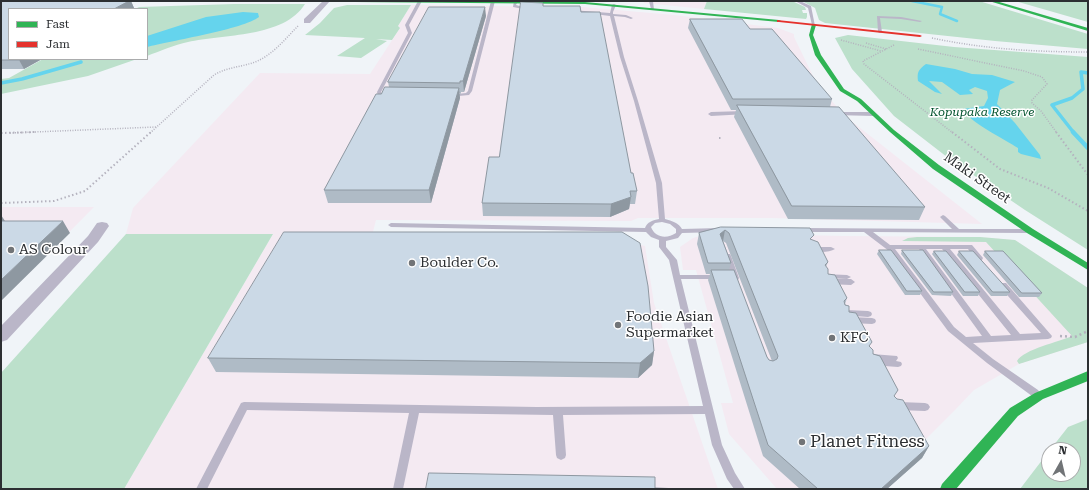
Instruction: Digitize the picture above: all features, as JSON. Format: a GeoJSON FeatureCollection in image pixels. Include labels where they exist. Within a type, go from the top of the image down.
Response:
{"type":"FeatureCollection","features":[{"type":"Feature","properties":{"kind":"main road"},"geometry":{"type":"LineString","coordinates":[[356,1],[570,2],[614,5],[652,5],[710,17],[789,21],[920,36]]}},
{"type":"Feature","properties":{"kind":"main road"},"geometry":{"type":"LineString","coordinates":[[991,1],[1088,30]]}},
{"type":"Feature","properties":{"kind":"main road"},"geometry":{"type":"LineString","coordinates":[[1007,1],[1088,25]]}},
{"type":"Feature","properties":{"kind":"main road"},"geometry":{"type":"LineString","coordinates":[[814,25],[821,33]]}},
{"type":"Feature","properties":{"kind":"main road","name":"Maki Street"},"geometry":{"type":"LineString","coordinates":[[814,25],[811,35],[818,55],[842,90],[860,100],[892,132],[936,167],[1030,231],[1088,267]]}},
{"type":"Feature","properties":{"kind":"main road","name":"Maki Street"},"geometry":{"type":"LineString","coordinates":[[852,86],[860,100]]}},
{"type":"Feature","properties":{"kind":"main road"},"geometry":{"type":"LineString","coordinates":[[947,489],[1014,412],[1039,396],[1088,376]]}},
{"type":"Feature","properties":{"kind":"street"},"geometry":{"type":"LineString","coordinates":[[307,21],[327,1]]}},
{"type":"Feature","properties":{"kind":"street"},"geometry":{"type":"LineString","coordinates":[[1,336],[93,239],[102,226]]}},
{"type":"Feature","properties":{"kind":"lane"},"geometry":{"type":"LineString","coordinates":[[393,96],[380,95],[379,92],[410,33],[407,25],[420,1]]}},
{"type":"Feature","properties":{"kind":"lane"},"geometry":{"type":"LineString","coordinates":[[446,96],[461,96],[470,91],[494,1]]}},
{"type":"Feature","properties":{"kind":"lane"},"geometry":{"type":"LineString","coordinates":[[797,1],[810,7],[814,25]]}},
{"type":"Feature","properties":{"kind":"lane"},"geometry":{"type":"LineString","coordinates":[[516,2],[514,6],[530,9]]}},
{"type":"Feature","properties":{"kind":"lane"},"geometry":{"type":"LineString","coordinates":[[614,5],[611,15],[659,183],[662,220]]}},
{"type":"Feature","properties":{"kind":"lane"},"geometry":{"type":"LineString","coordinates":[[565,11],[632,18]]}},
{"type":"Feature","properties":{"kind":"lane"},"geometry":{"type":"LineString","coordinates":[[880,32],[878,17],[920,21]]}},
{"type":"Feature","properties":{"kind":"lane"},"geometry":{"type":"LineString","coordinates":[[711,114],[747,113]]}},
{"type":"Feature","properties":{"kind":"lane"},"geometry":{"type":"LineString","coordinates":[[832,114],[873,114]]}},
{"type":"Feature","properties":{"kind":"lane"},"geometry":{"type":"LineString","coordinates":[[943,217],[957,230]]}},
{"type":"Feature","properties":{"kind":"lane"},"geometry":{"type":"LineString","coordinates":[[648,230],[648,227],[653,222],[662,220],[672,223],[679,228],[680,231]]}},
{"type":"Feature","properties":{"kind":"lane"},"geometry":{"type":"LineString","coordinates":[[391,226],[648,230],[653,236],[662,239],[673,239],[679,234],[680,231]]}},
{"type":"Feature","properties":{"kind":"lane"},"geometry":{"type":"LineString","coordinates":[[680,231],[726,230]]}},
{"type":"Feature","properties":{"kind":"lane"},"geometry":{"type":"LineString","coordinates":[[796,230],[1030,231]]}},
{"type":"Feature","properties":{"kind":"lane"},"geometry":{"type":"LineString","coordinates":[[865,230],[889,247],[951,329],[990,361],[1039,396]]}},
{"type":"Feature","properties":{"kind":"lane"},"geometry":{"type":"LineString","coordinates":[[662,239],[664,247],[673,260],[717,445],[740,489]]}},
{"type":"Feature","properties":{"kind":"lane"},"geometry":{"type":"LineString","coordinates":[[889,247],[970,248],[986,265]]}},
{"type":"Feature","properties":{"kind":"lane"},"geometry":{"type":"LineString","coordinates":[[921,247],[989,339]]}},
{"type":"Feature","properties":{"kind":"lane"},"geometry":{"type":"LineString","coordinates":[[945,248],[1018,338]]}},
{"type":"Feature","properties":{"kind":"lane"},"geometry":{"type":"LineString","coordinates":[[812,249],[832,249]]}},
{"type":"Feature","properties":{"kind":"lane"},"geometry":{"type":"LineString","coordinates":[[677,277],[736,280],[725,250]]}},
{"type":"Feature","properties":{"kind":"lane"},"geometry":{"type":"LineString","coordinates":[[996,277],[1048,336]]}},
{"type":"Feature","properties":{"kind":"lane"},"geometry":{"type":"LineString","coordinates":[[827,279],[849,279]]}},
{"type":"Feature","properties":{"kind":"lane"},"geometry":{"type":"LineString","coordinates":[[847,317],[870,317]]}},
{"type":"Feature","properties":{"kind":"lane"},"geometry":{"type":"LineString","coordinates":[[965,340],[1048,336]]}},
{"type":"Feature","properties":{"kind":"lane"},"geometry":{"type":"LineString","coordinates":[[870,360],[896,361]]}},
{"type":"Feature","properties":{"kind":"lane"},"geometry":{"type":"LineString","coordinates":[[201,489],[244,406],[558,411],[708,410]]}},
{"type":"Feature","properties":{"kind":"lane"},"geometry":{"type":"LineString","coordinates":[[894,406],[925,407]]}},
{"type":"Feature","properties":{"kind":"lane"},"geometry":{"type":"LineString","coordinates":[[398,489],[415,409]]}},
{"type":"Feature","properties":{"kind":"lane"},"geometry":{"type":"LineString","coordinates":[[558,411],[561,455]]}},
{"type":"Feature","properties":{"kind":"path"},"geometry":{"type":"LineString","coordinates":[[1,202],[40,203],[70,198],[85,190],[214,75],[227,68],[261,59],[269,54],[302,22],[307,21]]}},
{"type":"Feature","properties":{"kind":"path"},"geometry":{"type":"LineString","coordinates":[[920,36],[950,42],[985,46],[1050,51],[1088,52]]}},
{"type":"Feature","properties":{"kind":"path"},"geometry":{"type":"LineString","coordinates":[[840,40],[882,51]]}},
{"type":"Feature","properties":{"kind":"path"},"geometry":{"type":"LineString","coordinates":[[901,45],[893,45],[863,61],[864,64],[1000,169],[1048,188],[1088,211]]}},
{"type":"Feature","properties":{"kind":"path"},"geometry":{"type":"LineString","coordinates":[[916,48],[1020,70],[1042,77],[1047,84],[1032,100],[1032,103],[1041,111],[1088,175]]}},
{"type":"Feature","properties":{"kind":"path"},"geometry":{"type":"LineString","coordinates":[[1,133],[156,127]]}},
{"type":"Feature","properties":{"kind":"path"},"geometry":{"type":"LineString","coordinates":[[1048,336],[1075,337],[1088,331]]}},
{"type":"Feature","properties":{"kind":"shaded area"},"geometry":{"type":"Polygon","coordinates":[[[643,1],[707,1],[704,9],[644,3],[643,1]]]}},
{"type":"Feature","properties":{"kind":"shaded area"},"geometry":{"type":"Polygon","coordinates":[[[411,5],[582,7],[674,15],[778,28],[794,34],[794,37],[817,84],[845,116],[982,224],[772,218],[638,218],[631,221],[376,220],[372,236],[626,241],[645,246],[654,303],[718,489],[124,489],[273,234],[126,234],[133,208],[260,73],[370,74],[400,28],[398,26],[411,5]]]}},
{"type":"Feature","properties":{"kind":"shaded area"},"geometry":{"type":"Polygon","coordinates":[[[1,207],[94,207],[1,301],[1,207]]]}},
{"type":"Feature","properties":{"kind":"shaded area"},"geometry":{"type":"Polygon","coordinates":[[[710,233],[980,237],[1015,240],[1088,288],[1088,342],[1019,364],[974,390],[899,466],[870,489],[777,489],[729,434],[721,403],[733,403],[696,270],[683,270],[680,247],[693,238],[710,233]]]}},
{"type":"Feature","properties":{"kind":"green space"},"geometry":{"type":"Polygon","coordinates":[[[707,1],[792,1],[805,7],[806,10],[802,10],[803,13],[807,13],[807,17],[806,19],[704,9],[707,1]]]}},
{"type":"Feature","properties":{"kind":"green space"},"geometry":{"type":"Polygon","coordinates":[[[802,1],[979,1],[1088,34],[1088,49],[825,23],[819,20],[815,8],[802,1]]]}},
{"type":"Feature","properties":{"kind":"green space"},"geometry":{"type":"Polygon","coordinates":[[[1015,1],[1088,1],[1088,22],[1015,1]]]}},
{"type":"Feature","properties":{"kind":"green space"},"geometry":{"type":"Polygon","coordinates":[[[234,4],[305,4],[295,15],[283,23],[268,29],[252,33],[188,42],[172,46],[148,56],[148,8],[137,8],[234,4]]]}},
{"type":"Feature","properties":{"kind":"green space"},"geometry":{"type":"Polygon","coordinates":[[[347,5],[411,5],[398,26],[400,28],[392,40],[376,39],[387,41],[361,58],[337,56],[365,38],[305,35],[320,23],[334,8],[347,5]]]}},
{"type":"Feature","properties":{"kind":"green space","name":"Kopupaka Reserve"},"geometry":{"type":"Polygon","coordinates":[[[848,35],[954,47],[1088,57],[1088,250],[1025,210],[947,157],[894,116],[852,69],[835,38],[848,35]]]}},
{"type":"Feature","properties":{"kind":"green space"},"geometry":{"type":"Polygon","coordinates":[[[41,60],[134,60],[88,76],[1,94],[1,79],[9,78],[41,60]]]}},
{"type":"Feature","properties":{"kind":"green space"},"geometry":{"type":"Polygon","coordinates":[[[126,234],[273,234],[124,489],[1,489],[1,373],[126,234]]]}},
{"type":"Feature","properties":{"kind":"green space"},"geometry":{"type":"Polygon","coordinates":[[[980,237],[1015,240],[1088,288],[1088,342],[1019,364],[1017,361],[1021,357],[1034,349],[1072,336],[986,242],[902,241],[908,238],[980,237]]]}},
{"type":"Feature","properties":{"kind":"green space"},"geometry":{"type":"Polygon","coordinates":[[[1088,419],[1088,489],[1020,489],[1041,461],[1041,482],[1081,482],[1081,442],[1056,442],[1068,427],[1088,419]]]}},
{"type":"Feature","properties":{"kind":"water"},"geometry":{"type":"Polygon","coordinates":[[[243,12],[258,13],[259,17],[238,26],[148,47],[148,36],[206,17],[243,12]]]}},
{"type":"Feature","properties":{"kind":"water"},"geometry":{"type":"Polygon","coordinates":[[[926,64],[955,69],[972,74],[992,75],[1015,82],[1000,90],[997,104],[1015,123],[1040,155],[1041,159],[1021,154],[1018,152],[1018,148],[979,125],[966,114],[963,109],[984,106],[988,98],[987,91],[975,87],[969,90],[973,94],[960,95],[942,82],[929,81],[942,94],[935,92],[918,81],[919,71],[926,64]]]}},
{"type":"Feature","properties":{"kind":"building"},"geometry":{"type":"Polygon","coordinates":[[[1,1],[129,1],[116,8],[8,8],[8,60],[1,60],[1,1]]]}},
{"type":"Feature","properties":{"kind":"building"},"geometry":{"type":"Polygon","coordinates":[[[521,2],[543,3],[543,6],[580,6],[581,12],[600,12],[631,173],[633,173],[637,191],[630,191],[631,197],[611,204],[482,203],[489,157],[499,157],[521,2]]]}},
{"type":"Feature","properties":{"kind":"building"},"geometry":{"type":"Polygon","coordinates":[[[429,7],[485,7],[463,81],[460,81],[460,83],[388,82],[429,7]]]}},
{"type":"Feature","properties":{"kind":"building"},"geometry":{"type":"Polygon","coordinates":[[[690,19],[742,19],[750,29],[772,29],[832,99],[733,99],[690,19]]]}},
{"type":"Feature","properties":{"kind":"building"},"geometry":{"type":"Polygon","coordinates":[[[385,87],[459,88],[429,190],[324,190],[376,94],[381,94],[385,87]]]}},
{"type":"Feature","properties":{"kind":"building"},"geometry":{"type":"Polygon","coordinates":[[[737,105],[839,107],[925,207],[792,206],[737,105]]]}},
{"type":"Feature","properties":{"kind":"building"},"geometry":{"type":"Polygon","coordinates":[[[1,221],[63,221],[1,280],[1,221]]]}},
{"type":"Feature","properties":{"kind":"building"},"geometry":{"type":"Polygon","coordinates":[[[721,227],[810,228],[814,235],[810,239],[818,242],[828,262],[825,265],[828,269],[828,274],[835,275],[847,298],[844,301],[845,305],[849,306],[849,312],[856,313],[872,342],[869,346],[873,350],[873,354],[880,356],[898,390],[894,396],[897,399],[903,400],[929,446],[881,489],[818,489],[768,445],[711,270],[734,270],[767,357],[769,360],[773,361],[777,359],[778,356],[729,233],[725,230],[720,234],[731,263],[708,263],[699,233],[721,227]]]}},
{"type":"Feature","properties":{"kind":"building"},"geometry":{"type":"Polygon","coordinates":[[[284,232],[622,232],[640,243],[648,286],[654,351],[640,363],[208,358],[284,232]]]}},
{"type":"Feature","properties":{"kind":"building"},"geometry":{"type":"Polygon","coordinates":[[[879,250],[891,250],[922,291],[907,291],[879,250]]]}},
{"type":"Feature","properties":{"kind":"building"},"geometry":{"type":"Polygon","coordinates":[[[902,250],[923,250],[953,292],[934,292],[902,250]]]}},
{"type":"Feature","properties":{"kind":"building"},"geometry":{"type":"Polygon","coordinates":[[[934,251],[946,251],[980,292],[965,292],[934,251]]]}},
{"type":"Feature","properties":{"kind":"building"},"geometry":{"type":"Polygon","coordinates":[[[959,251],[973,251],[1010,292],[993,292],[959,251]]]}},
{"type":"Feature","properties":{"kind":"building"},"geometry":{"type":"Polygon","coordinates":[[[985,251],[1003,251],[1042,293],[1022,293],[985,251]]]}},
{"type":"Feature","properties":{"kind":"building"},"geometry":{"type":"Polygon","coordinates":[[[429,473],[655,477],[655,488],[682,489],[426,489],[429,473]]]}},
{"type":"Feature","properties":{"kind":"waterway"},"geometry":{"type":"LineString","coordinates":[[912,1],[942,7],[940,14],[957,21]]}},
{"type":"Feature","properties":{"kind":"waterway"},"geometry":{"type":"LineString","coordinates":[[1,83],[22,79],[81,62]]}},
{"type":"Feature","properties":{"kind":"waterway"},"geometry":{"type":"LineString","coordinates":[[1074,133],[1052,105],[1072,98],[1083,89],[1081,72],[1088,73]]}},
{"type":"Feature","properties":{"kind":"waterway"},"geometry":{"type":"LineString","coordinates":[[1073,132],[1088,148]]}},
{"type":"Feature","properties":{"kind":"traffic: fast"},"geometry":{"type":"LineString","coordinates":[[355,1],[585,3],[779,21]]}},
{"type":"Feature","properties":{"kind":"traffic: fast"},"geometry":{"type":"LineString","coordinates":[[991,1],[1088,30]]}},
{"type":"Feature","properties":{"kind":"traffic: fast"},"geometry":{"type":"LineString","coordinates":[[814,25],[811,35],[818,55],[842,90],[859,100],[892,131],[936,167],[1030,231],[1088,267]]}},
{"type":"Feature","properties":{"kind":"traffic: fast"},"geometry":{"type":"LineString","coordinates":[[947,489],[1014,412],[1039,396],[1088,376]]}},
{"type":"Feature","properties":{"kind":"traffic: jam"},"geometry":{"type":"LineString","coordinates":[[779,21],[920,36]]}},
{"type":"Feature","properties":{"kind":"place","name":"AS Colour"},"geometry":{"type":"Point","coordinates":[11,250]}},
{"type":"Feature","properties":{"kind":"place","name":"Boulder Co."},"geometry":{"type":"Point","coordinates":[412,263]}},
{"type":"Feature","properties":{"kind":"place","name":"Foodie Asian Supermarket"},"geometry":{"type":"Point","coordinates":[618,325]}},
{"type":"Feature","properties":{"kind":"place","name":"KFC"},"geometry":{"type":"Point","coordinates":[832,338]}},
{"type":"Feature","properties":{"kind":"place","name":"Planet Fitness"},"geometry":{"type":"Point","coordinates":[802,442]}}]}
